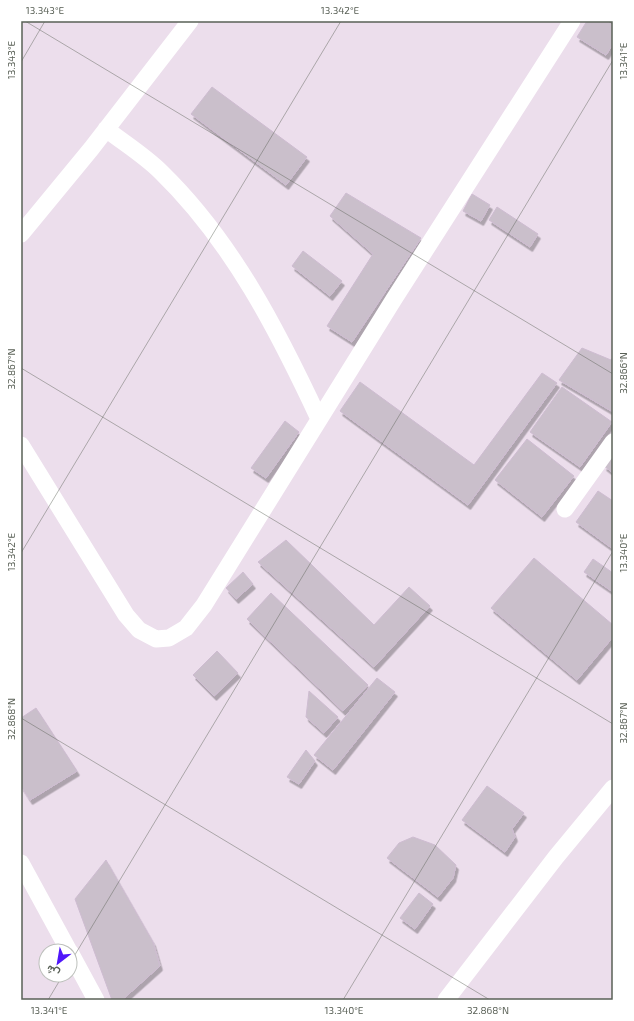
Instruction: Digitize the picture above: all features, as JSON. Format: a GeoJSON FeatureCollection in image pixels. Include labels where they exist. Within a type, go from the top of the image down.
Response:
{"type":"FeatureCollection","features":[{"type":"Feature","properties":{"kind":"street"},"geometry":{"type":"LineString","coordinates":[[21,234],[106,130],[190,21]]}},
{"type":"Feature","properties":{"kind":"street"},"geometry":{"type":"LineString","coordinates":[[21,445],[126,615],[139,630],[156,638],[169,638],[186,628],[204,605],[398,293],[572,21]]}},
{"type":"Feature","properties":{"kind":"street"},"geometry":{"type":"LineString","coordinates":[[106,130],[160,171],[182,192],[223,245],[252,289],[284,347],[319,419]]}},
{"type":"Feature","properties":{"kind":"street"},"geometry":{"type":"LineString","coordinates":[[565,509],[613,442]]}},
{"type":"Feature","properties":{"kind":"street"},"geometry":{"type":"LineString","coordinates":[[446,1000],[556,857],[613,788]]}},
{"type":"Feature","properties":{"kind":"street"},"geometry":{"type":"LineString","coordinates":[[21,863],[65,943]]}},
{"type":"Feature","properties":{"kind":"street"},"geometry":{"type":"LineString","coordinates":[[78,967],[96,1000]]}},
{"type":"Feature","properties":{"kind":"building"},"geometry":{"type":"Polygon","coordinates":[[[587,21],[613,21],[613,44],[606,55],[577,37],[587,21]]]}},
{"type":"Feature","properties":{"kind":"building"},"geometry":{"type":"Polygon","coordinates":[[[212,87],[307,157],[286,185],[191,114],[212,87]]]}},
{"type":"Feature","properties":{"kind":"building"},"geometry":{"type":"Polygon","coordinates":[[[346,193],[421,238],[352,342],[327,326],[373,254],[330,216],[346,193]]]}},
{"type":"Feature","properties":{"kind":"building"},"geometry":{"type":"Polygon","coordinates":[[[472,194],[490,205],[481,221],[463,211],[472,194]]]}},
{"type":"Feature","properties":{"kind":"building"},"geometry":{"type":"Polygon","coordinates":[[[497,207],[538,234],[530,247],[489,220],[497,207]]]}},
{"type":"Feature","properties":{"kind":"building"},"geometry":{"type":"Polygon","coordinates":[[[303,251],[342,281],[330,296],[292,266],[303,251]]]}},
{"type":"Feature","properties":{"kind":"building"},"geometry":{"type":"Polygon","coordinates":[[[582,348],[611,360],[613,357],[613,412],[559,380],[582,348]]]}},
{"type":"Feature","properties":{"kind":"building"},"geometry":{"type":"Polygon","coordinates":[[[542,373],[557,383],[468,505],[340,411],[360,382],[474,465],[542,373]]]}},
{"type":"Feature","properties":{"kind":"building"},"geometry":{"type":"Polygon","coordinates":[[[562,387],[612,422],[580,467],[530,432],[562,387]]]}},
{"type":"Feature","properties":{"kind":"building"},"geometry":{"type":"Polygon","coordinates":[[[285,421],[299,432],[266,478],[251,468],[285,421]]]}},
{"type":"Feature","properties":{"kind":"building"},"geometry":{"type":"Polygon","coordinates":[[[527,439],[574,476],[542,517],[495,480],[527,439]]]}},
{"type":"Feature","properties":{"kind":"building"},"geometry":{"type":"Polygon","coordinates":[[[613,453],[613,473],[604,466],[613,453]]]}},
{"type":"Feature","properties":{"kind":"building"},"geometry":{"type":"Polygon","coordinates":[[[598,491],[613,501],[613,549],[576,522],[598,491]]]}},
{"type":"Feature","properties":{"kind":"building"},"geometry":{"type":"Polygon","coordinates":[[[286,540],[374,625],[409,587],[430,606],[374,667],[258,562],[286,540]]]}},
{"type":"Feature","properties":{"kind":"building"},"geometry":{"type":"Polygon","coordinates":[[[534,558],[613,625],[613,637],[577,680],[491,608],[534,558]]]}},
{"type":"Feature","properties":{"kind":"building"},"geometry":{"type":"Polygon","coordinates":[[[593,559],[613,573],[613,592],[584,572],[593,559]]]}},
{"type":"Feature","properties":{"kind":"building"},"geometry":{"type":"Polygon","coordinates":[[[243,572],[253,584],[236,599],[226,588],[243,572]]]}},
{"type":"Feature","properties":{"kind":"building"},"geometry":{"type":"Polygon","coordinates":[[[271,593],[368,685],[343,711],[247,619],[271,593]]]}},
{"type":"Feature","properties":{"kind":"building"},"geometry":{"type":"Polygon","coordinates":[[[217,651],[238,673],[214,696],[193,675],[217,651]]]}},
{"type":"Feature","properties":{"kind":"building"},"geometry":{"type":"Polygon","coordinates":[[[377,678],[395,692],[333,770],[314,755],[377,678]]]}},
{"type":"Feature","properties":{"kind":"building"},"geometry":{"type":"Polygon","coordinates":[[[309,691],[338,717],[324,733],[306,717],[309,691]]]}},
{"type":"Feature","properties":{"kind":"building"},"geometry":{"type":"Polygon","coordinates":[[[36,708],[77,771],[30,800],[21,786],[21,718],[36,708]]]}},
{"type":"Feature","properties":{"kind":"building"},"geometry":{"type":"Polygon","coordinates":[[[306,750],[315,761],[299,784],[287,777],[306,750]]]}},
{"type":"Feature","properties":{"kind":"building"},"geometry":{"type":"Polygon","coordinates":[[[487,786],[524,813],[512,829],[515,837],[505,852],[462,820],[487,786]]]}},
{"type":"Feature","properties":{"kind":"building"},"geometry":{"type":"Polygon","coordinates":[[[413,837],[435,845],[456,865],[453,878],[438,897],[387,858],[399,843],[413,837]]]}},
{"type":"Feature","properties":{"kind":"building"},"geometry":{"type":"Polygon","coordinates":[[[106,860],[153,942],[160,966],[122,1000],[112,1000],[75,899],[106,860]]]}},
{"type":"Feature","properties":{"kind":"building"},"geometry":{"type":"Polygon","coordinates":[[[419,893],[433,904],[415,929],[400,918],[419,893]]]}}]}
